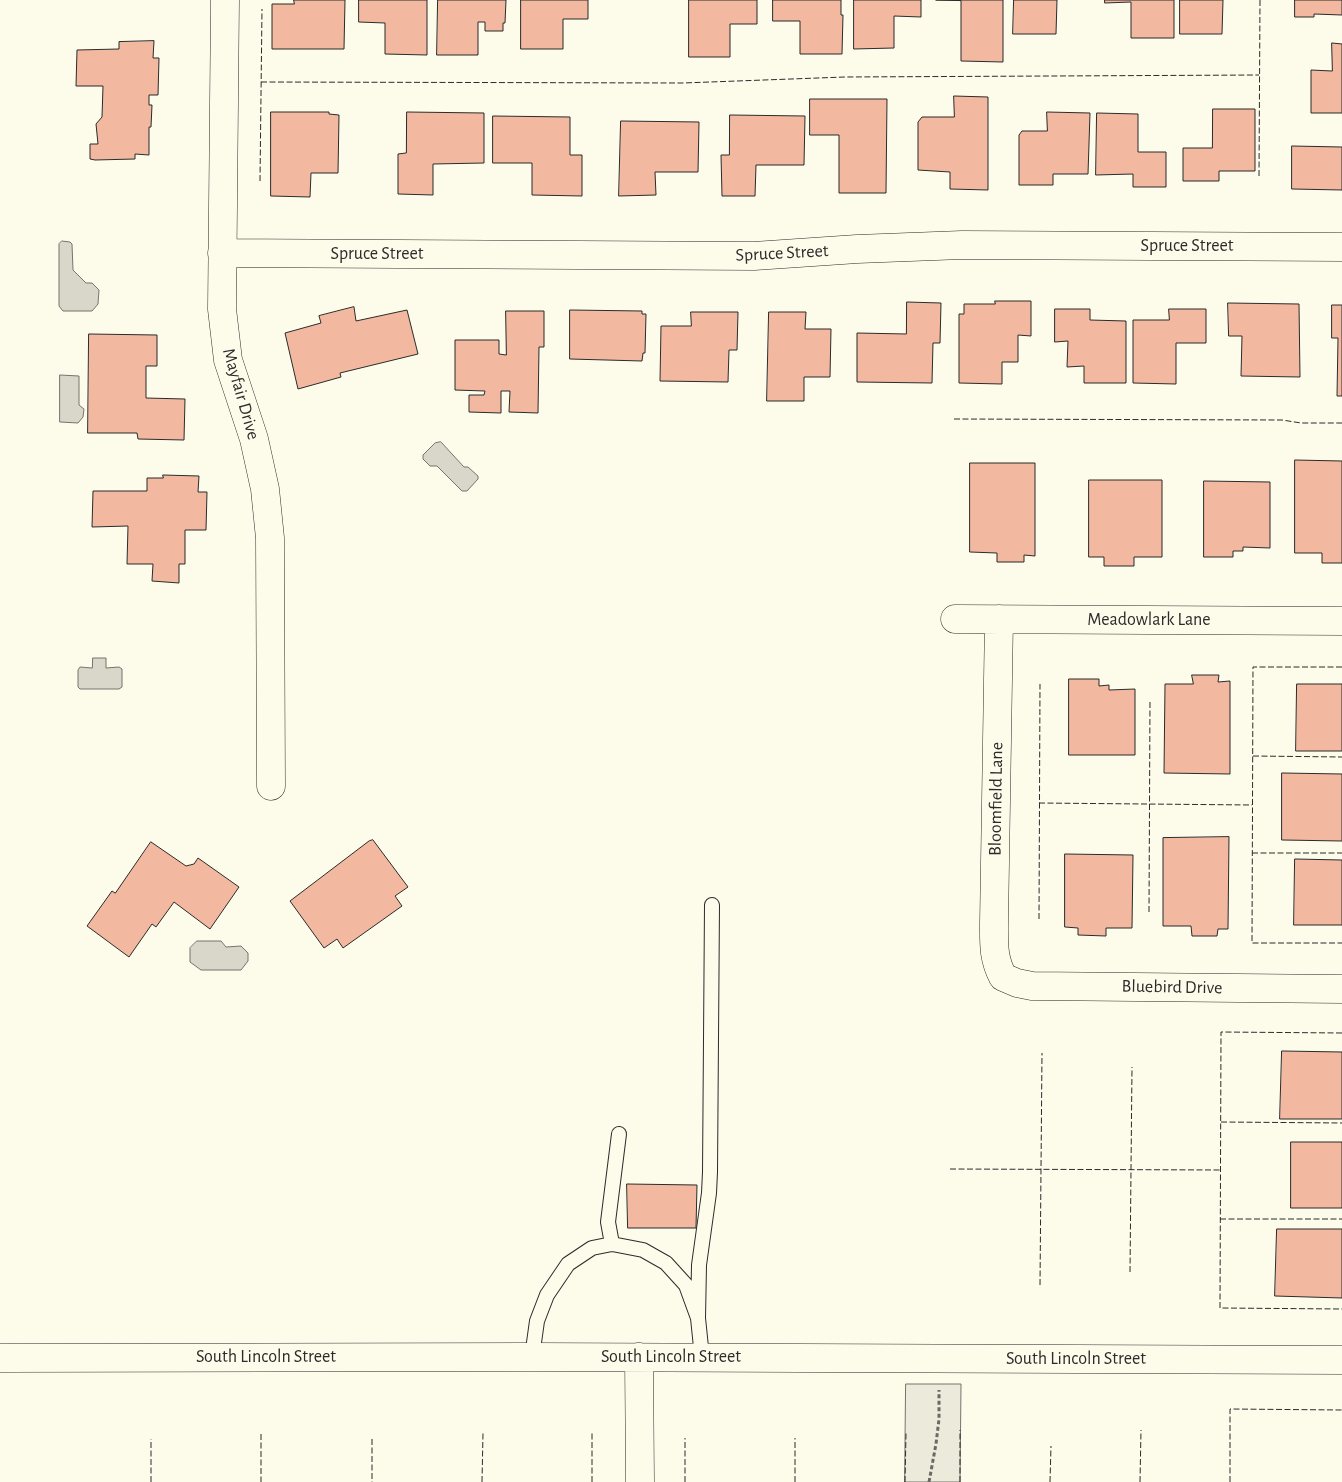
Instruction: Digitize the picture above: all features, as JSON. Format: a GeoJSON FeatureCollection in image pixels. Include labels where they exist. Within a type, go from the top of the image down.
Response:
{"type":"FeatureCollection","features":[{"type":"Feature","properties":{"kind":"street","name":"Mayfair Drive"},"geometry":{"type":"LineString","coordinates":[[225,0],[222,309],[228,360],[254,439],[264,489],[270,538],[271,786]]}},
{"type":"Feature","properties":{"kind":"street","name":"Spruce Street"},"geometry":{"type":"LineString","coordinates":[[222,253],[754,256],[857,248],[962,245],[1342,247]]}},
{"type":"Feature","properties":{"kind":"street","name":"Meadowlark Lane"},"geometry":{"type":"LineString","coordinates":[[955,619],[1342,621]]}},
{"type":"Feature","properties":{"kind":"street","name":"Bloomfield Lane"},"geometry":{"type":"LineString","coordinates":[[998,619],[994,952],[996,965],[1002,977]]}},
{"type":"Feature","properties":{"kind":"street","name":"Bluebird Drive"},"geometry":{"type":"LineString","coordinates":[[1002,977],[1032,986],[1342,989]]}},
{"type":"Feature","properties":{"kind":"street"},"geometry":{"type":"LineString","coordinates":[[639,1357],[640,1482]]}},
{"type":"Feature","properties":{"kind":"street","name":"South Lincoln Street"},"geometry":{"type":"LineString","coordinates":[[0,1358],[702,1357],[1342,1360]]}},
{"type":"Feature","properties":{"kind":"lane"},"geometry":{"type":"LineString","coordinates":[[702,1357],[698,1318],[699,1266],[710,1172],[712,905]]}},
{"type":"Feature","properties":{"kind":"lane"},"geometry":{"type":"LineString","coordinates":[[612,1244],[608,1222],[620,1134]]}},
{"type":"Feature","properties":{"kind":"lane"},"geometry":{"type":"LineString","coordinates":[[532,1357],[537,1321],[547,1295],[568,1264],[592,1248],[612,1244],[642,1250],[666,1263],[686,1285],[698,1318]]}},
{"type":"Feature","properties":{"kind":"path"},"geometry":{"type":"LineString","coordinates":[[929,1482],[939,1419],[939,1390]]}},
{"type":"Feature","properties":{"kind":"shaded area"},"geometry":{"type":"Polygon","coordinates":[[[62,241],[72,244],[73,270],[86,283],[92,283],[99,290],[98,304],[92,311],[63,311],[59,306],[59,244],[62,241]]]}},
{"type":"Feature","properties":{"kind":"shaded area"},"geometry":{"type":"Polygon","coordinates":[[[60,375],[79,376],[79,405],[84,409],[83,417],[78,423],[60,422],[60,375]]]}},
{"type":"Feature","properties":{"kind":"shaded area"},"geometry":{"type":"Polygon","coordinates":[[[441,442],[464,467],[468,467],[478,476],[478,479],[467,491],[462,491],[437,466],[430,466],[423,459],[423,455],[435,443],[441,442]]]}},
{"type":"Feature","properties":{"kind":"shaded area"},"geometry":{"type":"Polygon","coordinates":[[[93,658],[106,658],[106,668],[119,667],[122,669],[122,687],[119,689],[80,689],[78,687],[78,670],[80,667],[92,668],[93,658]]]}},
{"type":"Feature","properties":{"kind":"shaded area"},"geometry":{"type":"Polygon","coordinates":[[[197,941],[221,941],[226,947],[241,946],[248,953],[248,961],[241,970],[201,970],[190,962],[190,948],[197,941]]]}},
{"type":"Feature","properties":{"kind":"shaded area"},"geometry":{"type":"Polygon","coordinates":[[[906,1384],[961,1384],[960,1482],[905,1482],[906,1384]]]}},
{"type":"Feature","properties":{"kind":"building"},"geometry":{"type":"Polygon","coordinates":[[[294,0],[345,0],[344,49],[272,49],[272,4],[294,4],[294,0]]]}},
{"type":"Feature","properties":{"kind":"building"},"geometry":{"type":"Polygon","coordinates":[[[359,0],[427,0],[427,55],[385,54],[385,23],[359,22],[359,0]]]}},
{"type":"Feature","properties":{"kind":"building"},"geometry":{"type":"Polygon","coordinates":[[[438,0],[506,0],[503,31],[485,31],[485,22],[478,22],[478,55],[437,55],[438,0]]]}},
{"type":"Feature","properties":{"kind":"building"},"geometry":{"type":"Polygon","coordinates":[[[521,0],[588,0],[588,19],[563,19],[563,49],[521,49],[521,0]]]}},
{"type":"Feature","properties":{"kind":"building"},"geometry":{"type":"Polygon","coordinates":[[[689,0],[757,0],[757,24],[730,24],[730,57],[689,57],[689,0]]]}},
{"type":"Feature","properties":{"kind":"building"},"geometry":{"type":"Polygon","coordinates":[[[773,0],[841,0],[841,15],[843,15],[842,54],[800,54],[800,21],[773,21],[773,0]]]}},
{"type":"Feature","properties":{"kind":"building"},"geometry":{"type":"Polygon","coordinates":[[[854,0],[921,0],[921,17],[894,16],[894,48],[854,49],[854,0]]]}},
{"type":"Feature","properties":{"kind":"building"},"geometry":{"type":"Polygon","coordinates":[[[936,0],[1003,0],[1003,62],[961,61],[961,1],[936,0]]]}},
{"type":"Feature","properties":{"kind":"building"},"geometry":{"type":"Polygon","coordinates":[[[1014,0],[1057,0],[1056,34],[1013,34],[1014,0]]]}},
{"type":"Feature","properties":{"kind":"building"},"geometry":{"type":"Polygon","coordinates":[[[1105,0],[1174,0],[1174,38],[1131,38],[1131,2],[1105,3],[1105,0]]]}},
{"type":"Feature","properties":{"kind":"building"},"geometry":{"type":"Polygon","coordinates":[[[1180,0],[1223,0],[1222,34],[1180,34],[1180,0]]]}},
{"type":"Feature","properties":{"kind":"building"},"geometry":{"type":"Polygon","coordinates":[[[1295,0],[1342,0],[1342,15],[1314,14],[1314,17],[1295,17],[1295,0]]]}},
{"type":"Feature","properties":{"kind":"building"},"geometry":{"type":"Polygon","coordinates":[[[154,41],[153,58],[159,58],[158,95],[149,95],[149,105],[152,105],[151,127],[149,127],[149,155],[135,154],[135,159],[90,159],[90,144],[98,144],[96,124],[102,117],[103,86],[76,86],[77,50],[119,49],[119,42],[154,41]]]}},
{"type":"Feature","properties":{"kind":"building"},"geometry":{"type":"Polygon","coordinates":[[[1332,43],[1342,44],[1342,113],[1311,113],[1311,70],[1332,71],[1332,43]]]}},
{"type":"Feature","properties":{"kind":"building"},"geometry":{"type":"Polygon","coordinates":[[[954,96],[988,97],[988,190],[950,189],[950,172],[918,170],[918,122],[922,117],[954,117],[954,96]]]}},
{"type":"Feature","properties":{"kind":"building"},"geometry":{"type":"Polygon","coordinates":[[[810,99],[887,99],[886,193],[839,193],[839,135],[810,135],[810,99]]]}},
{"type":"Feature","properties":{"kind":"building"},"geometry":{"type":"Polygon","coordinates":[[[1213,109],[1255,109],[1255,171],[1219,171],[1219,181],[1183,181],[1183,148],[1212,148],[1213,109]]]}},
{"type":"Feature","properties":{"kind":"building"},"geometry":{"type":"Polygon","coordinates":[[[271,112],[329,112],[329,114],[339,115],[338,173],[311,173],[310,197],[271,196],[271,112]]]}},
{"type":"Feature","properties":{"kind":"building"},"geometry":{"type":"Polygon","coordinates":[[[407,112],[484,113],[484,163],[433,164],[433,195],[398,194],[398,154],[406,153],[407,112]]]}},
{"type":"Feature","properties":{"kind":"building"},"geometry":{"type":"Polygon","coordinates":[[[1047,112],[1090,113],[1088,174],[1053,174],[1053,185],[1019,185],[1019,135],[1022,131],[1047,131],[1047,112]]]}},
{"type":"Feature","properties":{"kind":"building"},"geometry":{"type":"Polygon","coordinates":[[[1097,113],[1138,114],[1138,152],[1166,152],[1166,187],[1133,187],[1133,174],[1096,175],[1097,113]]]}},
{"type":"Feature","properties":{"kind":"building"},"geometry":{"type":"Polygon","coordinates":[[[730,115],[805,116],[804,165],[756,165],[755,196],[722,196],[721,155],[729,155],[730,115]]]}},
{"type":"Feature","properties":{"kind":"building"},"geometry":{"type":"Polygon","coordinates":[[[493,116],[570,117],[570,155],[582,155],[582,196],[532,195],[532,163],[493,163],[493,116]]]}},
{"type":"Feature","properties":{"kind":"building"},"geometry":{"type":"Polygon","coordinates":[[[621,121],[699,122],[698,172],[655,172],[656,195],[619,196],[621,121]]]}},
{"type":"Feature","properties":{"kind":"building"},"geometry":{"type":"Polygon","coordinates":[[[1292,146],[1342,147],[1342,190],[1292,189],[1292,146]]]}},
{"type":"Feature","properties":{"kind":"building"},"geometry":{"type":"Polygon","coordinates":[[[995,301],[1031,301],[1031,336],[1018,335],[1018,362],[1002,362],[1002,384],[959,383],[959,314],[964,314],[964,304],[995,304],[995,301]]]}},
{"type":"Feature","properties":{"kind":"building"},"geometry":{"type":"Polygon","coordinates":[[[907,302],[941,303],[940,343],[933,343],[932,383],[857,382],[857,333],[906,334],[907,302]]]}},
{"type":"Feature","properties":{"kind":"building"},"geometry":{"type":"Polygon","coordinates":[[[1228,303],[1299,304],[1300,377],[1241,376],[1242,336],[1229,336],[1228,303]]]}},
{"type":"Feature","properties":{"kind":"building"},"geometry":{"type":"Polygon","coordinates":[[[1332,305],[1342,305],[1342,396],[1337,396],[1338,338],[1332,338],[1332,305]]]}},
{"type":"Feature","properties":{"kind":"building"},"geometry":{"type":"Polygon","coordinates":[[[354,307],[356,321],[407,310],[418,354],[340,373],[341,377],[298,389],[285,333],[321,323],[319,316],[354,307]]]}},
{"type":"Feature","properties":{"kind":"building"},"geometry":{"type":"Polygon","coordinates":[[[1055,309],[1090,309],[1090,320],[1126,321],[1126,383],[1084,383],[1084,366],[1067,367],[1068,341],[1055,342],[1055,309]]]}},
{"type":"Feature","properties":{"kind":"building"},"geometry":{"type":"Polygon","coordinates":[[[1169,309],[1206,309],[1206,343],[1176,343],[1176,384],[1133,383],[1133,320],[1169,320],[1169,309]]]}},
{"type":"Feature","properties":{"kind":"building"},"geometry":{"type":"Polygon","coordinates":[[[570,310],[642,311],[642,314],[646,314],[645,353],[643,353],[642,361],[570,359],[570,310]]]}},
{"type":"Feature","properties":{"kind":"building"},"geometry":{"type":"Polygon","coordinates":[[[506,311],[544,311],[544,347],[539,347],[538,413],[509,412],[510,391],[501,391],[501,413],[469,412],[469,395],[484,395],[485,391],[455,390],[455,340],[499,340],[499,354],[506,355],[506,311]]]}},
{"type":"Feature","properties":{"kind":"building"},"geometry":{"type":"Polygon","coordinates":[[[691,312],[738,312],[737,350],[729,350],[728,382],[660,381],[661,326],[691,326],[691,312]]]}},
{"type":"Feature","properties":{"kind":"building"},"geometry":{"type":"Polygon","coordinates":[[[769,312],[806,312],[805,329],[831,329],[830,377],[804,377],[804,401],[767,401],[769,312]]]}},
{"type":"Feature","properties":{"kind":"building"},"geometry":{"type":"Polygon","coordinates":[[[89,334],[157,335],[157,366],[146,366],[146,398],[185,399],[184,440],[138,439],[137,433],[88,433],[89,334]]]}},
{"type":"Feature","properties":{"kind":"building"},"geometry":{"type":"Polygon","coordinates":[[[1295,460],[1342,461],[1342,563],[1322,563],[1322,553],[1295,553],[1295,460]]]}},
{"type":"Feature","properties":{"kind":"building"},"geometry":{"type":"Polygon","coordinates":[[[970,463],[1035,463],[1035,556],[1024,555],[1024,562],[997,562],[997,553],[970,552],[970,463]]]}},
{"type":"Feature","properties":{"kind":"building"},"geometry":{"type":"Polygon","coordinates":[[[163,475],[199,476],[198,492],[207,492],[206,530],[185,530],[185,564],[179,564],[179,583],[152,581],[153,564],[127,564],[128,526],[92,527],[93,491],[147,491],[147,478],[163,478],[163,475]]]}},
{"type":"Feature","properties":{"kind":"building"},"geometry":{"type":"Polygon","coordinates":[[[1089,480],[1162,480],[1162,557],[1134,557],[1134,566],[1104,566],[1104,557],[1089,557],[1089,480]]]}},
{"type":"Feature","properties":{"kind":"building"},"geometry":{"type":"Polygon","coordinates":[[[1204,481],[1270,482],[1270,548],[1243,547],[1243,551],[1233,551],[1233,557],[1204,557],[1204,481]]]}},
{"type":"Feature","properties":{"kind":"building"},"geometry":{"type":"Polygon","coordinates":[[[1192,675],[1219,675],[1218,682],[1230,681],[1230,774],[1164,773],[1165,684],[1193,684],[1192,675]]]}},
{"type":"Feature","properties":{"kind":"building"},"geometry":{"type":"Polygon","coordinates":[[[1069,679],[1099,679],[1099,686],[1109,685],[1109,690],[1135,689],[1135,755],[1069,755],[1069,679]]]}},
{"type":"Feature","properties":{"kind":"building"},"geometry":{"type":"Polygon","coordinates":[[[1297,684],[1342,684],[1342,751],[1296,751],[1297,684]]]}},
{"type":"Feature","properties":{"kind":"building"},"geometry":{"type":"Polygon","coordinates":[[[1282,773],[1342,774],[1342,841],[1282,840],[1282,773]]]}},
{"type":"Feature","properties":{"kind":"building"},"geometry":{"type":"Polygon","coordinates":[[[1229,837],[1228,929],[1218,929],[1217,936],[1192,936],[1191,926],[1163,926],[1163,838],[1229,837]]]}},
{"type":"Feature","properties":{"kind":"building"},"geometry":{"type":"Polygon","coordinates":[[[373,840],[408,887],[395,896],[402,906],[343,948],[337,939],[324,948],[290,901],[369,841],[373,840]]]}},
{"type":"Feature","properties":{"kind":"building"},"geometry":{"type":"Polygon","coordinates":[[[151,842],[186,866],[194,864],[198,858],[239,887],[210,929],[174,902],[156,927],[152,924],[129,957],[87,926],[112,891],[115,893],[151,842]]]}},
{"type":"Feature","properties":{"kind":"building"},"geometry":{"type":"Polygon","coordinates":[[[1065,854],[1133,855],[1132,928],[1106,928],[1106,936],[1078,935],[1078,928],[1065,927],[1065,854]]]}},
{"type":"Feature","properties":{"kind":"building"},"geometry":{"type":"Polygon","coordinates":[[[1295,859],[1342,860],[1342,925],[1294,925],[1295,859]]]}},
{"type":"Feature","properties":{"kind":"building"},"geometry":{"type":"Polygon","coordinates":[[[1282,1051],[1342,1052],[1342,1119],[1280,1119],[1282,1051]]]}},
{"type":"Feature","properties":{"kind":"building"},"geometry":{"type":"Polygon","coordinates":[[[1291,1142],[1342,1142],[1342,1208],[1291,1208],[1291,1142]]]}},
{"type":"Feature","properties":{"kind":"building"},"geometry":{"type":"Polygon","coordinates":[[[627,1184],[697,1185],[696,1228],[628,1228],[627,1184]]]}},
{"type":"Feature","properties":{"kind":"building"},"geometry":{"type":"Polygon","coordinates":[[[1277,1229],[1342,1229],[1342,1298],[1275,1296],[1277,1229]]]}},
{"type":"Feature","properties":{"kind":"fence"},"geometry":{"type":"LineString","coordinates":[[1259,176],[1260,0]]}},
{"type":"Feature","properties":{"kind":"fence"},"geometry":{"type":"LineString","coordinates":[[260,181],[262,9]]}},
{"type":"Feature","properties":{"kind":"fence"},"geometry":{"type":"LineString","coordinates":[[261,82],[683,83],[845,77],[1259,75]]}},
{"type":"Feature","properties":{"kind":"fence"},"geometry":{"type":"LineString","coordinates":[[954,419],[1282,420],[1301,423],[1342,423]]}},
{"type":"Feature","properties":{"kind":"fence"},"geometry":{"type":"LineString","coordinates":[[1342,667],[1253,667],[1252,943],[1342,943]]}},
{"type":"Feature","properties":{"kind":"fence"},"geometry":{"type":"LineString","coordinates":[[1039,919],[1040,684]]}},
{"type":"Feature","properties":{"kind":"fence"},"geometry":{"type":"LineString","coordinates":[[1149,912],[1150,700]]}},
{"type":"Feature","properties":{"kind":"fence"},"geometry":{"type":"LineString","coordinates":[[1253,756],[1342,757]]}},
{"type":"Feature","properties":{"kind":"fence"},"geometry":{"type":"LineString","coordinates":[[1039,803],[1252,805]]}},
{"type":"Feature","properties":{"kind":"fence"},"geometry":{"type":"LineString","coordinates":[[1252,853],[1342,853]]}},
{"type":"Feature","properties":{"kind":"fence"},"geometry":{"type":"LineString","coordinates":[[1342,1033],[1221,1032],[1220,1308],[1342,1309]]}},
{"type":"Feature","properties":{"kind":"fence"},"geometry":{"type":"LineString","coordinates":[[1040,1285],[1042,1053]]}},
{"type":"Feature","properties":{"kind":"fence"},"geometry":{"type":"LineString","coordinates":[[1130,1272],[1132,1067]]}},
{"type":"Feature","properties":{"kind":"fence"},"geometry":{"type":"LineString","coordinates":[[1221,1122],[1342,1123]]}},
{"type":"Feature","properties":{"kind":"fence"},"geometry":{"type":"LineString","coordinates":[[950,1169],[1221,1170]]}},
{"type":"Feature","properties":{"kind":"fence"},"geometry":{"type":"LineString","coordinates":[[1220,1219],[1342,1219]]}},
{"type":"Feature","properties":{"kind":"fence"},"geometry":{"type":"LineString","coordinates":[[1230,1482],[1230,1409],[1342,1410]]}},
{"type":"Feature","properties":{"kind":"fence"},"geometry":{"type":"LineString","coordinates":[[960,1430],[960,1482]]}},
{"type":"Feature","properties":{"kind":"fence"},"geometry":{"type":"LineString","coordinates":[[1140,1482],[1141,1430]]}},
{"type":"Feature","properties":{"kind":"fence"},"geometry":{"type":"LineString","coordinates":[[592,1431],[592,1482]]}},
{"type":"Feature","properties":{"kind":"fence"},"geometry":{"type":"LineString","coordinates":[[482,1482],[483,1433]]}},
{"type":"Feature","properties":{"kind":"fence"},"geometry":{"type":"LineString","coordinates":[[905,1482],[906,1433]]}},
{"type":"Feature","properties":{"kind":"fence"},"geometry":{"type":"LineString","coordinates":[[261,1434],[261,1482]]}},
{"type":"Feature","properties":{"kind":"fence"},"geometry":{"type":"LineString","coordinates":[[685,1438],[685,1482]]}},
{"type":"Feature","properties":{"kind":"fence"},"geometry":{"type":"LineString","coordinates":[[795,1438],[795,1482]]}},
{"type":"Feature","properties":{"kind":"fence"},"geometry":{"type":"LineString","coordinates":[[151,1439],[151,1482]]}},
{"type":"Feature","properties":{"kind":"fence"},"geometry":{"type":"LineString","coordinates":[[372,1439],[372,1482]]}},
{"type":"Feature","properties":{"kind":"fence"},"geometry":{"type":"LineString","coordinates":[[1050,1482],[1051,1446]]}}]}
